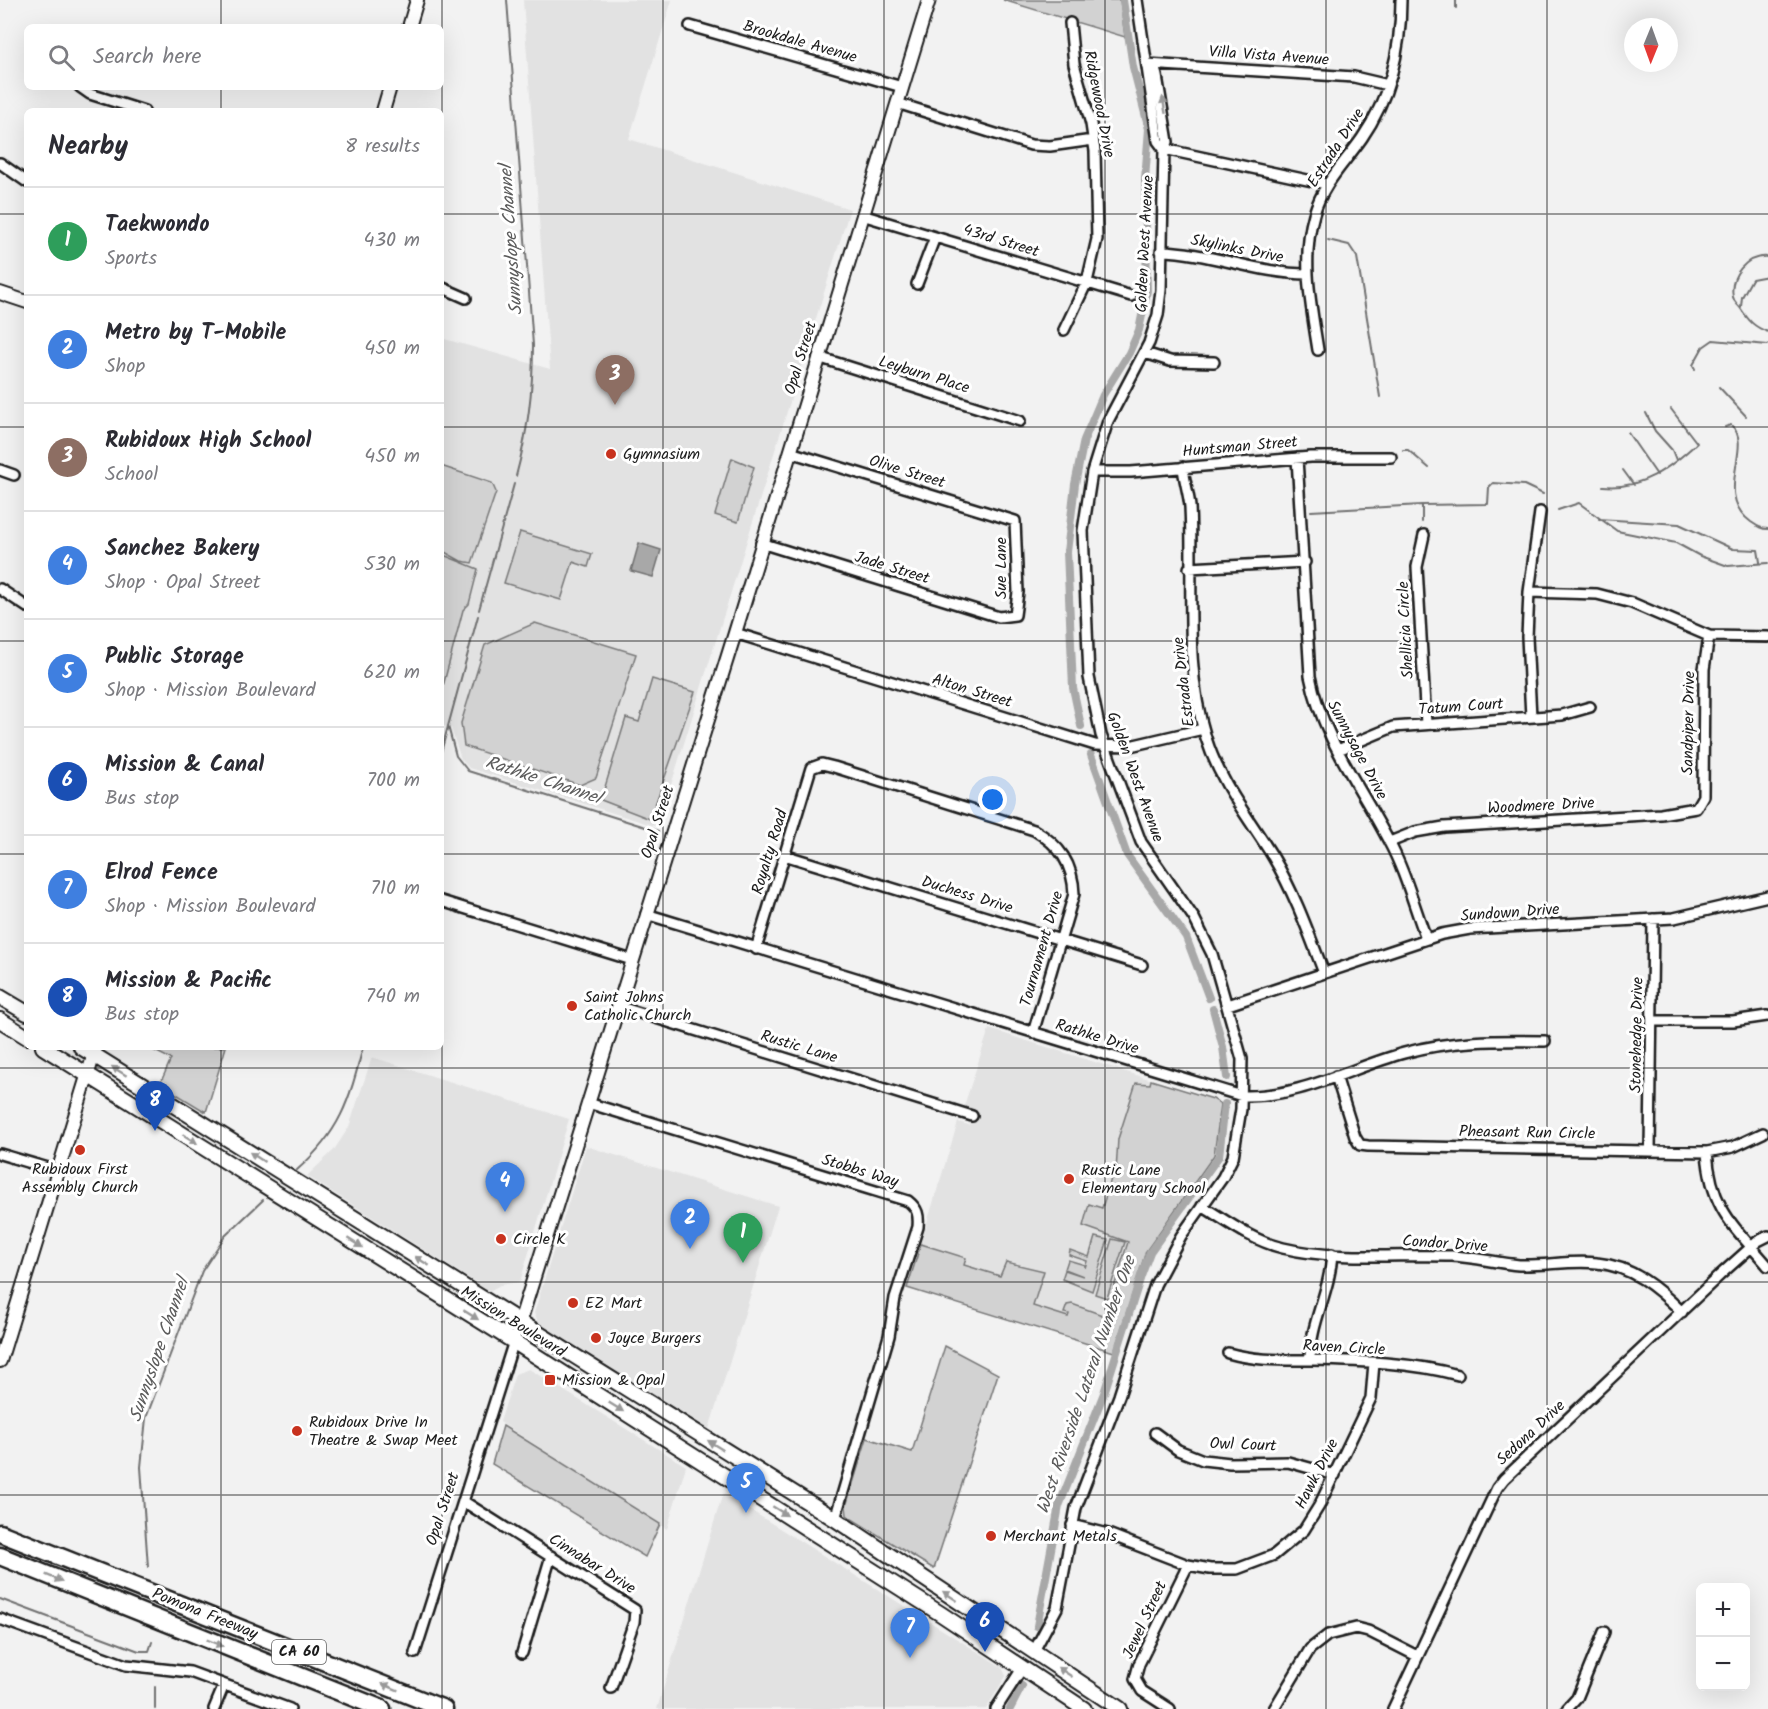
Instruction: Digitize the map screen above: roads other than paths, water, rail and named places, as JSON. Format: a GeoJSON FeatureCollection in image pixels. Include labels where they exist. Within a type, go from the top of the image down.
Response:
{"type":"FeatureCollection","features":[{"type":"Feature","properties":{"kind":"highway","name":"Pomona Freeway"},"geometry":{"type":"LineString","coordinates":[[0,1533],[444,1709]]}},
{"type":"Feature","properties":{"kind":"highway","name":"Pomona Freeway"},"geometry":{"type":"LineString","coordinates":[[0,1556],[382,1709]]}},
{"type":"Feature","properties":{"kind":"main road"},"geometry":{"type":"LineString","coordinates":[[0,997],[24,1011]]}},
{"type":"Feature","properties":{"kind":"main road"},"geometry":{"type":"LineString","coordinates":[[0,1020],[24,1035]]}},
{"type":"Feature","properties":{"kind":"main road","name":"Mission Boulevard"},"geometry":{"type":"LineString","coordinates":[[48,1050],[1023,1666],[1084,1709]]}},
{"type":"Feature","properties":{"kind":"main road","name":"Mission Boulevard"},"geometry":{"type":"LineString","coordinates":[[95,1051],[835,1520],[1120,1709]]}},
{"type":"Feature","properties":{"kind":"main road"},"geometry":{"type":"LineString","coordinates":[[1023,1666],[1034,1651]]}},
{"type":"Feature","properties":{"kind":"street"},"geometry":{"type":"LineString","coordinates":[[410,24],[417,0]]}},
{"type":"Feature","properties":{"kind":"street","name":"Opal Street"},"geometry":{"type":"LineString","coordinates":[[415,1653],[735,633],[928,0]]}},
{"type":"Feature","properties":{"kind":"street","name":"Golden West Avenue"},"geometry":{"type":"LineString","coordinates":[[1034,1651],[1057,1608],[1072,1525],[1155,1285],[1181,1236],[1223,1177],[1233,1157],[1242,1096],[1242,1059],[1228,1005],[1202,933],[1141,842],[1095,716],[1088,666],[1083,531],[1092,471],[1103,431],[1145,353],[1158,315],[1164,149],[1168,142],[1162,94],[1155,69],[1148,64],[1137,0]]}},
{"type":"Feature","properties":{"kind":"street","name":"Estrada Drive"},"geometry":{"type":"LineString","coordinates":[[1318,350],[1308,274],[1311,228],[1326,184],[1370,126],[1388,85],[1398,48],[1401,0]]}},
{"type":"Feature","properties":{"kind":"street","name":"Ridgewood Drive"},"geometry":{"type":"LineString","coordinates":[[1064,330],[1087,282],[1097,239],[1093,140],[1074,64],[1070,23]]}},
{"type":"Feature","properties":{"kind":"street","name":"Brookdale Avenue"},"geometry":{"type":"LineString","coordinates":[[690,26],[902,87]]}},
{"type":"Feature","properties":{"kind":"street","name":"Villa Vista Avenue"},"geometry":{"type":"LineString","coordinates":[[1148,64],[1354,77],[1388,85]]}},
{"type":"Feature","properties":{"kind":"street"},"geometry":{"type":"LineString","coordinates":[[84,90],[90,94],[134,108]]}},
{"type":"Feature","properties":{"kind":"street"},"geometry":{"type":"LineString","coordinates":[[384,108],[389,90]]}},
{"type":"Feature","properties":{"kind":"street"},"geometry":{"type":"LineString","coordinates":[[897,103],[1031,145],[1050,146],[1093,140]]}},
{"type":"Feature","properties":{"kind":"street"},"geometry":{"type":"LineString","coordinates":[[1164,149],[1326,184]]}},
{"type":"Feature","properties":{"kind":"street"},"geometry":{"type":"LineString","coordinates":[[0,163],[24,180]]}},
{"type":"Feature","properties":{"kind":"street","name":"43rd Street"},"geometry":{"type":"LineString","coordinates":[[862,215],[1131,296]]}},
{"type":"Feature","properties":{"kind":"street"},"geometry":{"type":"LineString","coordinates":[[917,284],[935,237]]}},
{"type":"Feature","properties":{"kind":"street","name":"Skylinks Drive"},"geometry":{"type":"LineString","coordinates":[[1161,251],[1198,256],[1263,271],[1308,274]]}},
{"type":"Feature","properties":{"kind":"street"},"geometry":{"type":"LineString","coordinates":[[444,288],[466,298]]}},
{"type":"Feature","properties":{"kind":"street"},"geometry":{"type":"LineString","coordinates":[[0,293],[24,301]]}},
{"type":"Feature","properties":{"kind":"street"},"geometry":{"type":"LineString","coordinates":[[1145,353],[1170,361],[1214,362]]}},
{"type":"Feature","properties":{"kind":"street","name":"Leyburn Place"},"geometry":{"type":"LineString","coordinates":[[818,357],[1020,421]]}},
{"type":"Feature","properties":{"kind":"street","name":"Olive Street"},"geometry":{"type":"LineString","coordinates":[[790,452],[1015,521]]}},
{"type":"Feature","properties":{"kind":"street","name":"Huntsman Street"},"geometry":{"type":"LineString","coordinates":[[1092,471],[1119,473],[1297,458],[1391,457]]}},
{"type":"Feature","properties":{"kind":"street","name":"Sunnysage Drive"},"geometry":{"type":"LineString","coordinates":[[1297,458],[1310,676],[1317,710],[1390,842],[1426,938]]}},
{"type":"Feature","properties":{"kind":"street","name":"Estrada Drive"},"geometry":{"type":"LineString","coordinates":[[1183,467],[1190,505],[1189,568],[1194,675],[1203,729],[1227,787],[1273,857],[1301,912],[1324,973]]}},
{"type":"Feature","properties":{"kind":"street"},"geometry":{"type":"LineString","coordinates":[[0,470],[14,474]]}},
{"type":"Feature","properties":{"kind":"street"},"geometry":{"type":"LineString","coordinates":[[1531,717],[1527,637],[1528,592],[1540,512]]}},
{"type":"Feature","properties":{"kind":"street","name":"Sue Lane"},"geometry":{"type":"LineString","coordinates":[[1015,521],[1018,592],[1015,615]]}},
{"type":"Feature","properties":{"kind":"street","name":"Shellicia Circle"},"geometry":{"type":"LineString","coordinates":[[1424,535],[1417,567],[1426,724]]}},
{"type":"Feature","properties":{"kind":"street","name":"Jade Street"},"geometry":{"type":"LineString","coordinates":[[761,543],[999,617],[1015,615]]}},
{"type":"Feature","properties":{"kind":"street"},"geometry":{"type":"LineString","coordinates":[[1189,568],[1305,562]]}},
{"type":"Feature","properties":{"kind":"street"},"geometry":{"type":"LineString","coordinates":[[0,589],[24,605]]}},
{"type":"Feature","properties":{"kind":"street"},"geometry":{"type":"LineString","coordinates":[[1528,592],[1597,594],[1632,603],[1709,636],[1768,638]]}},
{"type":"Feature","properties":{"kind":"street","name":"Alton Street"},"geometry":{"type":"LineString","coordinates":[[735,633],[1105,747],[1130,746],[1203,729]]}},
{"type":"Feature","properties":{"kind":"street","name":"Sandpiper Drive"},"geometry":{"type":"LineString","coordinates":[[1696,808],[1703,796],[1704,669],[1709,636]]}},
{"type":"Feature","properties":{"kind":"street","name":"Tatum Court"},"geometry":{"type":"LineString","coordinates":[[1338,750],[1384,729],[1562,715],[1590,707]]}},
{"type":"Feature","properties":{"kind":"street","name":"Royalty Road"},"geometry":{"type":"LineString","coordinates":[[756,949],[814,764]]}},
{"type":"Feature","properties":{"kind":"street","name":"Tournament Drive"},"geometry":{"type":"LineString","coordinates":[[814,764],[834,767],[1006,820],[1034,830],[1052,840],[1062,853],[1074,883],[1072,906],[1033,1033]]}},
{"type":"Feature","properties":{"kind":"street","name":"Woodmere Drive"},"geometry":{"type":"LineString","coordinates":[[1390,842],[1415,832],[1444,827],[1661,814],[1696,808]]}},
{"type":"Feature","properties":{"kind":"street","name":"Duchess Drive"},"geometry":{"type":"LineString","coordinates":[[784,855],[1142,965]]}},
{"type":"Feature","properties":{"kind":"street","name":"Sundown Drive"},"geometry":{"type":"LineString","coordinates":[[1228,1005],[1426,938],[1470,929],[1687,916],[1768,896]]}},
{"type":"Feature","properties":{"kind":"street"},"geometry":{"type":"LineString","coordinates":[[444,902],[632,960]]}},
{"type":"Feature","properties":{"kind":"street","name":"Rathke Drive"},"geometry":{"type":"LineString","coordinates":[[646,914],[1242,1096],[1286,1093],[1404,1053],[1449,1043],[1545,1041]]}},
{"type":"Feature","properties":{"kind":"street","name":"Stonehedge Drive"},"geometry":{"type":"LineString","coordinates":[[1650,1151],[1653,919]]}},
{"type":"Feature","properties":{"kind":"street","name":"Rustic Lane"},"geometry":{"type":"LineString","coordinates":[[617,1006],[972,1116]]}},
{"type":"Feature","properties":{"kind":"street"},"geometry":{"type":"LineString","coordinates":[[1652,1021],[1733,1021],[1767,1016]]}},
{"type":"Feature","properties":{"kind":"street"},"geometry":{"type":"LineString","coordinates":[[0,1361],[95,1051]]}},
{"type":"Feature","properties":{"kind":"street","name":"Pheasant Run Circle"},"geometry":{"type":"LineString","coordinates":[[1336,1076],[1355,1137],[1360,1144],[1707,1152],[1733,1147],[1763,1133]]}},
{"type":"Feature","properties":{"kind":"street","name":"Stobbs Way"},"geometry":{"type":"LineString","coordinates":[[588,1103],[908,1202],[914,1206],[919,1215],[918,1227],[895,1298],[889,1336],[835,1520]]}},
{"type":"Feature","properties":{"kind":"street"},"geometry":{"type":"LineString","coordinates":[[1707,1152],[1710,1179],[1719,1206],[1768,1266]]}},
{"type":"Feature","properties":{"kind":"street"},"geometry":{"type":"LineString","coordinates":[[0,1154],[57,1171]]}},
{"type":"Feature","properties":{"kind":"street","name":"Condor Drive"},"geometry":{"type":"LineString","coordinates":[[1203,1206],[1236,1229],[1265,1242],[1299,1251],[1332,1254],[1454,1256],[1520,1265],[1596,1263],[1613,1266],[1651,1283],[1682,1312]]}},
{"type":"Feature","properties":{"kind":"street","name":"Sedona Drive"},"geometry":{"type":"LineString","coordinates":[[1393,1709],[1497,1488],[1504,1479],[1751,1247],[1768,1236]]}},
{"type":"Feature","properties":{"kind":"street"},"geometry":{"type":"LineString","coordinates":[[1310,1360],[1313,1330],[1326,1294],[1332,1254]]}},
{"type":"Feature","properties":{"kind":"street","name":"Raven Circle"},"geometry":{"type":"LineString","coordinates":[[1228,1353],[1259,1360],[1374,1363],[1436,1369],[1458,1375]]}},
{"type":"Feature","properties":{"kind":"street","name":"Hawk Drive"},"geometry":{"type":"LineString","coordinates":[[1072,1525],[1108,1534],[1188,1565],[1210,1569],[1237,1569],[1274,1556],[1305,1530],[1335,1475],[1371,1398],[1374,1363]]}},
{"type":"Feature","properties":{"kind":"street","name":"Owl Court"},"geometry":{"type":"LineString","coordinates":[[1155,1433],[1178,1450],[1203,1460],[1230,1463],[1288,1462],[1335,1475]]}},
{"type":"Feature","properties":{"kind":"street","name":"Cinnabar Drive"},"geometry":{"type":"LineString","coordinates":[[463,1501],[635,1610],[634,1622],[611,1688]]}},
{"type":"Feature","properties":{"kind":"street"},"geometry":{"type":"LineString","coordinates":[[522,1653],[551,1556]]}},
{"type":"Feature","properties":{"kind":"street","name":"Jewel Street"},"geometry":{"type":"LineString","coordinates":[[1170,1709],[1142,1691],[1135,1679],[1139,1664],[1188,1565]]}},
{"type":"Feature","properties":{"kind":"street"},"geometry":{"type":"LineString","coordinates":[[0,1619],[126,1665],[190,1672],[290,1709]]}},
{"type":"Feature","properties":{"kind":"street"},"geometry":{"type":"LineString","coordinates":[[1274,1709],[1310,1649],[1328,1635],[1356,1628],[1368,1630],[1417,1656]]}},
{"type":"Feature","properties":{"kind":"street"},"geometry":{"type":"LineString","coordinates":[[1567,1709],[1577,1698],[1604,1632]]}},
{"type":"Feature","properties":{"kind":"street"},"geometry":{"type":"LineString","coordinates":[[996,1709],[1023,1666]]}},
{"type":"Feature","properties":{"kind":"street"},"geometry":{"type":"LineString","coordinates":[[214,1709],[224,1685]]}},
{"type":"Feature","properties":{"kind":"waterway","name":"Sunnyslope Channel"},"geometry":{"type":"LineString","coordinates":[[507,0],[533,345],[529,411],[516,476]]}},
{"type":"Feature","properties":{"kind":"waterway","name":"West Riverside Lateral Number One"},"geometry":{"type":"LineString","coordinates":[[1081,726],[1073,688],[1067,552],[1075,484],[1084,440],[1103,395],[1129,353],[1139,330],[1147,291],[1145,179],[1149,129],[1133,67],[1123,0]]}},
{"type":"Feature","properties":{"kind":"waterway"},"geometry":{"type":"LineString","coordinates":[[1456,0],[1456,8]]}},
{"type":"Feature","properties":{"kind":"waterway"},"geometry":{"type":"LineString","coordinates":[[1328,240],[1349,245],[1357,257],[1380,397]]}},
{"type":"Feature","properties":{"kind":"waterway"},"geometry":{"type":"LineString","coordinates":[[1768,257],[1760,257],[1746,263],[1737,275],[1732,289],[1734,301],[1747,317],[1755,326],[1768,332]]}},
{"type":"Feature","properties":{"kind":"waterway"},"geometry":{"type":"LineString","coordinates":[[1741,307],[1742,297],[1752,279],[1768,276]]}},
{"type":"Feature","properties":{"kind":"waterway"},"geometry":{"type":"LineString","coordinates":[[1695,369],[1693,365],[1703,347],[1713,340],[1768,345]]}},
{"type":"Feature","properties":{"kind":"waterway"},"geometry":{"type":"LineString","coordinates":[[1719,387],[1746,416]]}},
{"type":"Feature","properties":{"kind":"waterway"},"geometry":{"type":"LineString","coordinates":[[1603,486],[1642,481],[1665,469],[1697,443],[1671,409]]}},
{"type":"Feature","properties":{"kind":"waterway"},"geometry":{"type":"LineString","coordinates":[[1646,413],[1655,431],[1672,450],[1676,460]]}},
{"type":"Feature","properties":{"kind":"waterway"},"geometry":{"type":"LineString","coordinates":[[1725,427],[1731,425],[1737,434],[1739,445],[1734,484],[1735,498],[1740,511],[1751,522],[1768,529]]}},
{"type":"Feature","properties":{"kind":"waterway"},"geometry":{"type":"LineString","coordinates":[[1628,433],[1657,475]]}},
{"type":"Feature","properties":{"kind":"waterway"},"geometry":{"type":"LineString","coordinates":[[1403,450],[1408,450],[1429,468]]}},
{"type":"Feature","properties":{"kind":"waterway"},"geometry":{"type":"LineString","coordinates":[[1623,470],[1634,485]]}},
{"type":"Feature","properties":{"kind":"waterway"},"geometry":{"type":"LineString","coordinates":[[1422,522],[1422,505],[1488,504],[1489,487],[1493,483],[1524,485],[1543,494]]}},
{"type":"Feature","properties":{"kind":"waterway","name":"Sunnyslope Channel"},"geometry":{"type":"LineString","coordinates":[[479,610],[514,484]]}},
{"type":"Feature","properties":{"kind":"waterway"},"geometry":{"type":"LineString","coordinates":[[1558,510],[1579,503],[1617,531],[1676,543],[1700,556],[1728,566],[1768,563]]}},
{"type":"Feature","properties":{"kind":"waterway"},"geometry":{"type":"LineString","coordinates":[[1311,511],[1422,505]]}},
{"type":"Feature","properties":{"kind":"waterway"},"geometry":{"type":"LineString","coordinates":[[1599,519],[1679,524],[1733,549],[1758,550],[1760,562]]}},
{"type":"Feature","properties":{"kind":"waterway","name":"Sunnyslope Channel"},"geometry":{"type":"LineString","coordinates":[[444,741],[478,616]]}},
{"type":"Feature","properties":{"kind":"waterway","name":"Rathke Channel"},"geometry":{"type":"LineString","coordinates":[[448,726],[456,756],[468,771],[658,831]]}},
{"type":"Feature","properties":{"kind":"waterway","name":"West Riverside Lateral Number One"},"geometry":{"type":"LineString","coordinates":[[1091,755],[1127,855],[1186,937],[1209,998]]}},
{"type":"Feature","properties":{"kind":"waterway","name":"West Riverside Lateral Number One"},"geometry":{"type":"LineString","coordinates":[[1213,1009],[1223,1047],[1227,1077]]}},
{"type":"Feature","properties":{"kind":"waterway","name":"Sunnyslope Channel"},"geometry":{"type":"LineString","coordinates":[[297,1170],[312,1156],[341,1115],[353,1084],[362,1050]]}},
{"type":"Feature","properties":{"kind":"waterway","name":"West Riverside Lateral Number One"},"geometry":{"type":"LineString","coordinates":[[1037,1626],[1059,1506],[1104,1393],[1141,1276],[1150,1252],[1219,1156],[1225,1104]]}},
{"type":"Feature","properties":{"kind":"waterway","name":"Sunnyslope Channel"},"geometry":{"type":"LineString","coordinates":[[148,1567],[141,1467],[146,1418],[202,1271],[225,1236],[263,1200]]}},
{"type":"Feature","properties":{"kind":"waterway","name":"Sunnyslope Channel"},"geometry":{"type":"LineString","coordinates":[[0,1599],[139,1651],[149,1651],[152,1642]]}},
{"type":"Feature","properties":{"kind":"waterway","name":"West Riverside Lateral Number One"},"geometry":{"type":"LineString","coordinates":[[1010,1709],[1022,1686]]}},
{"type":"Feature","properties":{"kind":"waterway","name":"Sunnyslope Channel"},"geometry":{"type":"LineString","coordinates":[[155,1687],[155,1709]]}},
{"type":"Feature","properties":{"kind":"place","name":"Rubidoux High School"},"geometry":{"type":"Point","coordinates":[615,405]}},
{"type":"Feature","properties":{"kind":"place","name":"Gymnasium"},"geometry":{"type":"Point","coordinates":[611,454]}},
{"type":"Feature","properties":{"kind":"place","name":"Saint Johns Catholic Church"},"geometry":{"type":"Point","coordinates":[572,1006]}},
{"type":"Feature","properties":{"kind":"place","name":"Mission & Pacific"},"geometry":{"type":"Point","coordinates":[155,1131]}},
{"type":"Feature","properties":{"kind":"place","name":"Rubidoux First Assembly Church"},"geometry":{"type":"Point","coordinates":[80,1150]}},
{"type":"Feature","properties":{"kind":"place","name":"Rustic Lane Elementary School"},"geometry":{"type":"Point","coordinates":[1069,1179]}},
{"type":"Feature","properties":{"kind":"place","name":"Sanchez Bakery"},"geometry":{"type":"Point","coordinates":[505,1212]}},
{"type":"Feature","properties":{"kind":"place","name":"Circle K"},"geometry":{"type":"Point","coordinates":[501,1239]}},
{"type":"Feature","properties":{"kind":"place","name":"Metro by T-Mobile"},"geometry":{"type":"Point","coordinates":[690,1249]}},
{"type":"Feature","properties":{"kind":"place","name":"Taekwondo"},"geometry":{"type":"Point","coordinates":[743,1263]}},
{"type":"Feature","properties":{"kind":"place","name":"EZ Mart"},"geometry":{"type":"Point","coordinates":[573,1303]}},
{"type":"Feature","properties":{"kind":"place","name":"Joyce Burgers"},"geometry":{"type":"Point","coordinates":[596,1338]}},
{"type":"Feature","properties":{"kind":"place","name":"Mission & Opal"},"geometry":{"type":"Point","coordinates":[550,1380]}},
{"type":"Feature","properties":{"kind":"place","name":"Rubidoux Drive In Theatre & Swap Meet"},"geometry":{"type":"Point","coordinates":[297,1431]}},
{"type":"Feature","properties":{"kind":"place","name":"Public Storage"},"geometry":{"type":"Point","coordinates":[746,1513]}},
{"type":"Feature","properties":{"kind":"place","name":"Merchant Metals"},"geometry":{"type":"Point","coordinates":[991,1536]}},
{"type":"Feature","properties":{"kind":"place","name":"Mission & Canal"},"geometry":{"type":"Point","coordinates":[985,1652]}},
{"type":"Feature","properties":{"kind":"place","name":"Elrod Fence"},"geometry":{"type":"Point","coordinates":[910,1658]}}]}
